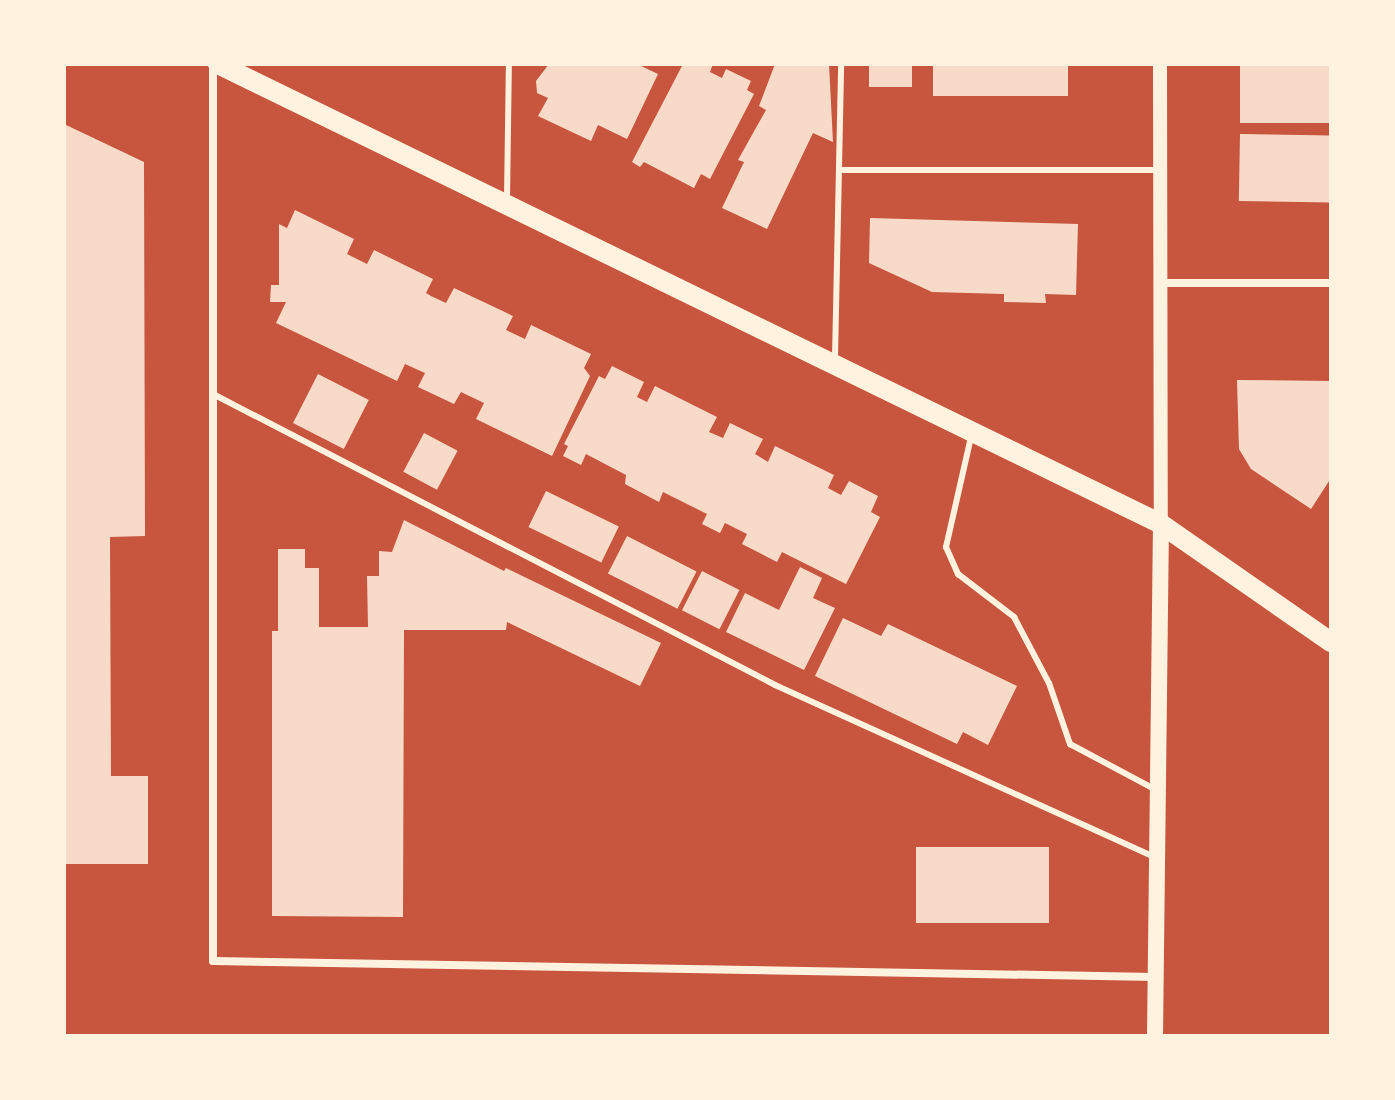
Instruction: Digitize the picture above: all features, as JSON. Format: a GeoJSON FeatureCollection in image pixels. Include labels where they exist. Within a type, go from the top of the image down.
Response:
{"type":"FeatureCollection","features":[{"type":"Feature","properties":{"kind":"main road"},"geometry":{"type":"LineString","coordinates":[[216,64],[507,207],[835,362],[1161,524],[1331,642]]}},
{"type":"Feature","properties":{"kind":"main road"},"geometry":{"type":"LineString","coordinates":[[1155,1036],[1161,524]]}},
{"type":"Feature","properties":{"kind":"street"},"geometry":{"type":"LineString","coordinates":[[216,64],[213,961],[1155,977]]}},
{"type":"Feature","properties":{"kind":"street"},"geometry":{"type":"LineString","coordinates":[[1160,64],[1161,524]]}},
{"type":"Feature","properties":{"kind":"street"},"geometry":{"type":"LineString","coordinates":[[1161,283],[1331,283]]}},
{"type":"Feature","properties":{"kind":"lane"},"geometry":{"type":"LineString","coordinates":[[507,207],[509,64]]}},
{"type":"Feature","properties":{"kind":"lane"},"geometry":{"type":"LineString","coordinates":[[835,362],[841,64]]}},
{"type":"Feature","properties":{"kind":"lane"},"geometry":{"type":"LineString","coordinates":[[839,170],[1161,170]]}},
{"type":"Feature","properties":{"kind":"lane"},"geometry":{"type":"LineString","coordinates":[[213,394],[775,685],[1157,858]]}},
{"type":"Feature","properties":{"kind":"lane"},"geometry":{"type":"LineString","coordinates":[[973,430],[946,547],[958,574],[1014,617],[1049,683],[1070,744],[1158,791]]}},
{"type":"Feature","properties":{"kind":"building"},"geometry":{"type":"Polygon","coordinates":[[[549,64],[637,64],[658,74],[627,139],[598,125],[591,141],[538,116],[548,98],[537,93],[536,81],[549,64]]]}},
{"type":"Feature","properties":{"kind":"building"},"geometry":{"type":"Polygon","coordinates":[[[683,64],[713,64],[710,72],[722,78],[726,69],[751,81],[747,90],[754,94],[710,179],[701,174],[694,188],[644,162],[640,167],[632,162],[683,64]]]}},
{"type":"Feature","properties":{"kind":"building"},"geometry":{"type":"Polygon","coordinates":[[[775,64],[829,64],[833,142],[813,133],[767,229],[722,208],[744,162],[738,160],[766,110],[759,106],[775,64]]]}},
{"type":"Feature","properties":{"kind":"building"},"geometry":{"type":"Polygon","coordinates":[[[869,64],[912,64],[912,87],[869,87],[869,64]]]}},
{"type":"Feature","properties":{"kind":"building"},"geometry":{"type":"Polygon","coordinates":[[[933,64],[1068,64],[1068,96],[933,96],[933,64]]]}},
{"type":"Feature","properties":{"kind":"building"},"geometry":{"type":"Polygon","coordinates":[[[1240,64],[1331,64],[1331,123],[1240,123],[1240,64]]]}},
{"type":"Feature","properties":{"kind":"building"},"geometry":{"type":"Polygon","coordinates":[[[64,124],[144,162],[145,536],[110,537],[111,776],[148,776],[148,864],[64,864],[64,124]]]}},
{"type":"Feature","properties":{"kind":"building"},"geometry":{"type":"Polygon","coordinates":[[[1240,134],[1331,136],[1330,203],[1239,201],[1240,134]]]}},
{"type":"Feature","properties":{"kind":"building"},"geometry":{"type":"Polygon","coordinates":[[[295,210],[354,239],[347,254],[367,264],[374,250],[433,279],[426,293],[431,296],[446,303],[454,288],[513,316],[506,330],[525,339],[531,325],[591,354],[584,368],[590,376],[552,456],[476,419],[484,403],[461,392],[454,404],[418,387],[425,373],[405,364],[397,381],[276,323],[286,302],[270,302],[271,285],[279,285],[279,224],[287,228],[295,210]]]}},
{"type":"Feature","properties":{"kind":"building"},"geometry":{"type":"Polygon","coordinates":[[[870,218],[1078,224],[1076,295],[1045,294],[1046,303],[1004,302],[1004,294],[932,292],[869,263],[870,218]]]}},
{"type":"Feature","properties":{"kind":"building"},"geometry":{"type":"Polygon","coordinates":[[[612,366],[644,382],[637,397],[647,402],[655,386],[717,417],[709,432],[723,438],[730,423],[763,439],[755,454],[768,462],[775,446],[834,475],[828,488],[841,495],[849,481],[878,496],[871,512],[880,517],[846,584],[782,552],[777,562],[742,544],[747,534],[725,523],[720,533],[702,524],[707,514],[663,492],[659,502],[625,484],[626,475],[586,454],[581,465],[563,456],[568,446],[564,444],[599,376],[605,379],[612,366]]]}},
{"type":"Feature","properties":{"kind":"building"},"geometry":{"type":"Polygon","coordinates":[[[318,374],[369,400],[344,449],[293,423],[318,374]]]}},
{"type":"Feature","properties":{"kind":"building"},"geometry":{"type":"Polygon","coordinates":[[[1237,380],[1331,381],[1331,478],[1311,509],[1251,469],[1239,449],[1237,380]]]}},
{"type":"Feature","properties":{"kind":"building"},"geometry":{"type":"Polygon","coordinates":[[[424,433],[458,451],[437,490],[403,472],[424,433]]]}},
{"type":"Feature","properties":{"kind":"building"},"geometry":{"type":"Polygon","coordinates":[[[546,491],[619,527],[601,562],[528,527],[546,491]]]}},
{"type":"Feature","properties":{"kind":"building"},"geometry":{"type":"Polygon","coordinates":[[[404,520],[504,571],[506,568],[661,643],[640,686],[507,622],[506,630],[404,630],[403,917],[272,916],[272,631],[278,631],[278,549],[305,549],[305,568],[319,568],[319,627],[368,627],[367,576],[379,576],[379,551],[392,552],[404,520]]]}},
{"type":"Feature","properties":{"kind":"building"},"geometry":{"type":"Polygon","coordinates":[[[627,536],[696,571],[677,609],[608,573],[627,536]]]}},
{"type":"Feature","properties":{"kind":"building"},"geometry":{"type":"Polygon","coordinates":[[[800,567],[822,578],[813,598],[835,608],[804,670],[726,632],[745,593],[779,610],[800,567]]]}},
{"type":"Feature","properties":{"kind":"building"},"geometry":{"type":"Polygon","coordinates":[[[702,571],[739,590],[719,629],[682,610],[702,571]]]}},
{"type":"Feature","properties":{"kind":"building"},"geometry":{"type":"Polygon","coordinates":[[[843,618],[881,636],[888,624],[1017,686],[988,745],[963,732],[957,744],[815,676],[843,618]]]}},
{"type":"Feature","properties":{"kind":"building"},"geometry":{"type":"Polygon","coordinates":[[[916,847],[1049,847],[1049,923],[916,923],[916,847]]]}}]}
